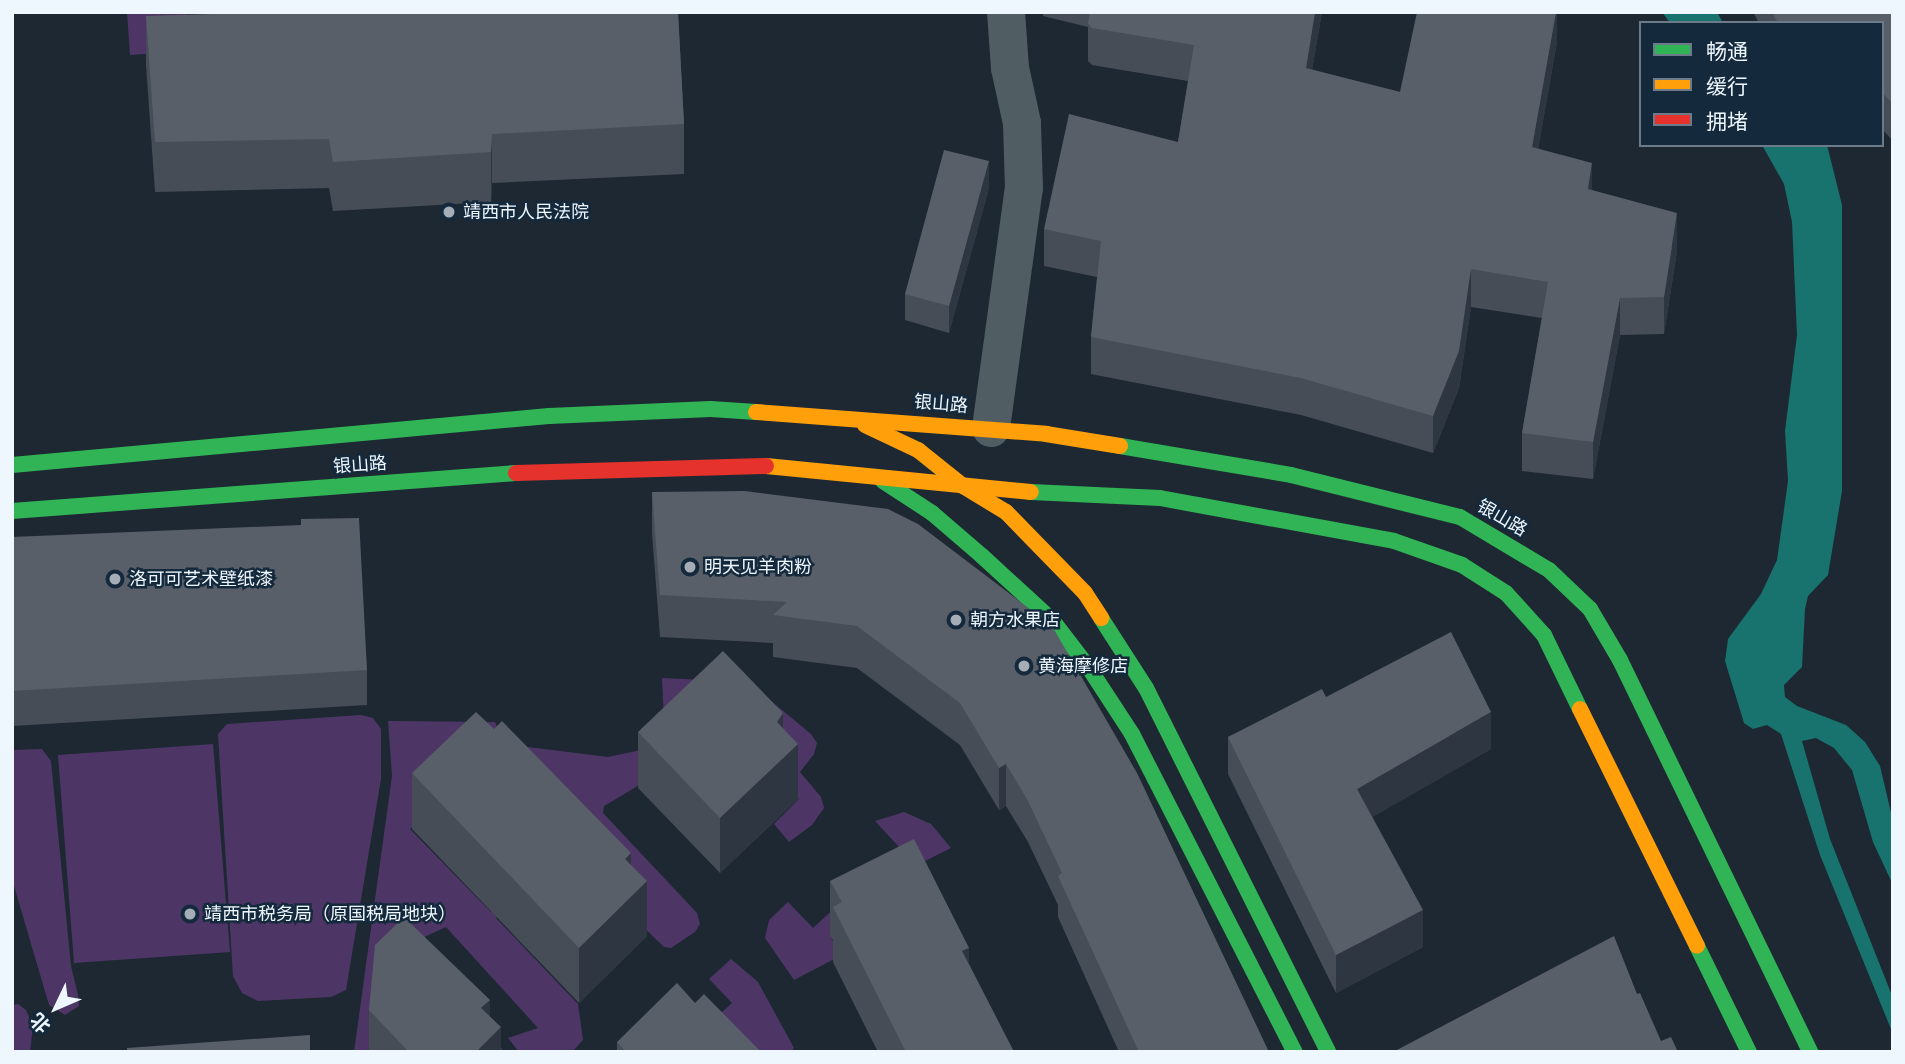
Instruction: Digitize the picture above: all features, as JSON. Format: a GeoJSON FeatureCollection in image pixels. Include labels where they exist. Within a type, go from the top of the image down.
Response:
{"type":"FeatureCollection","features":[{"type":"Feature","properties":{"kind":"main road","name":"银山路"},"geometry":{"type":"LineString","coordinates":[[12,465],[549,416],[711,409],[991,428],[1162,450],[1291,475],[1460,517],[1549,570],[1590,609],[1620,660],[1810,1052]]}},
{"type":"Feature","properties":{"kind":"main road","name":"银山路"},"geometry":{"type":"LineString","coordinates":[[846,417],[918,450],[963,486],[1006,512],[1042,545],[1086,593],[1146,688],[1328,1052]]}},
{"type":"Feature","properties":{"kind":"main road","name":"银山路"},"geometry":{"type":"LineString","coordinates":[[12,511],[493,474],[706,464],[786,466],[963,486],[1160,498],[1394,541],[1462,565],[1506,593],[1544,635],[1749,1052]]}},
{"type":"Feature","properties":{"kind":"main road","name":"银山路"},"geometry":{"type":"LineString","coordinates":[[878,478],[932,513],[982,556],[1053,621],[1089,668],[1132,734],[1295,1052]]}},
{"type":"Feature","properties":{"kind":"street"},"geometry":{"type":"LineString","coordinates":[[991,428],[1024,188],[1022,123],[1010,68],[1006,12]]}},
{"type":"Feature","properties":{"kind":"shaded area"},"geometry":{"type":"Polygon","coordinates":[[[127,12],[187,12],[190,51],[130,55],[127,12]]]}},
{"type":"Feature","properties":{"kind":"shaded area"},"geometry":{"type":"Polygon","coordinates":[[[1662,12],[1717,12],[1722,21],[1669,21],[1662,12]]]}},
{"type":"Feature","properties":{"kind":"shaded area"},"geometry":{"type":"Polygon","coordinates":[[[1763,147],[1828,147],[1842,205],[1842,491],[1828,575],[1808,596],[1802,667],[1784,685],[1785,697],[1797,706],[1846,725],[1865,742],[1880,766],[1893,821],[1893,885],[1873,842],[1852,770],[1834,748],[1816,738],[1802,741],[1830,839],[1893,998],[1893,1034],[1820,855],[1781,734],[1767,725],[1753,729],[1744,723],[1725,661],[1728,639],[1761,594],[1777,560],[1788,481],[1785,431],[1797,335],[1792,222],[1784,184],[1763,147]]]}},
{"type":"Feature","properties":{"kind":"shaded area"},"geometry":{"type":"Polygon","coordinates":[[[662,678],[748,682],[811,734],[817,743],[814,754],[800,772],[821,797],[824,808],[812,825],[789,842],[774,824],[799,799],[713,713],[636,787],[604,806],[603,813],[697,913],[700,924],[695,932],[671,948],[664,947],[475,765],[410,829],[491,912],[518,898],[496,918],[578,1004],[583,1040],[572,1052],[519,1052],[508,1038],[538,1028],[446,927],[403,947],[505,1052],[354,1052],[392,776],[388,721],[495,722],[504,744],[608,757],[665,745],[662,678]]]}},
{"type":"Feature","properties":{"kind":"shaded area"},"geometry":{"type":"Polygon","coordinates":[[[361,715],[373,718],[381,729],[381,779],[346,990],[331,997],[258,1001],[242,993],[233,976],[218,734],[227,724],[361,715]]]}},
{"type":"Feature","properties":{"kind":"shaded area"},"geometry":{"type":"Polygon","coordinates":[[[213,744],[230,952],[74,963],[58,755],[213,744]]]}},
{"type":"Feature","properties":{"kind":"shaded area"},"geometry":{"type":"Polygon","coordinates":[[[42,749],[51,761],[71,966],[79,1006],[65,1015],[49,1005],[12,879],[12,750],[42,749]]]}},
{"type":"Feature","properties":{"kind":"shaded area"},"geometry":{"type":"Polygon","coordinates":[[[904,812],[931,824],[951,848],[919,864],[915,893],[830,935],[840,956],[794,980],[765,938],[769,920],[788,902],[813,928],[900,848],[875,821],[904,812]]]}},
{"type":"Feature","properties":{"kind":"shaded area"},"geometry":{"type":"Polygon","coordinates":[[[731,959],[758,982],[794,1048],[791,1052],[619,1052],[706,1027],[732,1003],[709,979],[731,959]]]}},
{"type":"Feature","properties":{"kind":"shaded area"},"geometry":{"type":"Polygon","coordinates":[[[18,1004],[26,1010],[33,1026],[30,1052],[12,1052],[12,1005],[18,1004]]]}},
{"type":"Feature","properties":{"kind":"building"},"geometry":{"type":"Polygon","coordinates":[[[216,12],[678,12],[684,124],[492,134],[491,152],[333,162],[329,139],[155,142],[146,16],[216,12]]]}},
{"type":"Feature","properties":{"kind":"building"},"geometry":{"type":"Polygon","coordinates":[[[1090,12],[1315,12],[1306,68],[1400,92],[1417,12],[1556,12],[1532,147],[1592,163],[1588,189],[1677,213],[1664,297],[1620,298],[1593,442],[1522,433],[1548,282],[1471,269],[1459,351],[1433,416],[1301,378],[1091,337],[1101,241],[1044,229],[1069,114],[1178,142],[1194,45],[1092,28],[1088,24],[1090,12]]]}},
{"type":"Feature","properties":{"kind":"building"},"geometry":{"type":"Polygon","coordinates":[[[1772,12],[1893,12],[1893,104],[1884,94],[1884,21],[1777,21],[1772,12]]]}},
{"type":"Feature","properties":{"kind":"building"},"geometry":{"type":"Polygon","coordinates":[[[944,150],[989,161],[949,306],[905,294],[944,150]]]}},
{"type":"Feature","properties":{"kind":"building"},"geometry":{"type":"Polygon","coordinates":[[[745,491],[888,509],[918,524],[1052,626],[1137,773],[1269,1052],[1139,1052],[1058,876],[1062,873],[1028,801],[1006,764],[999,768],[960,703],[857,626],[773,615],[787,602],[660,595],[652,492],[745,491]]]}},
{"type":"Feature","properties":{"kind":"building"},"geometry":{"type":"Polygon","coordinates":[[[359,518],[367,670],[12,691],[12,537],[301,525],[301,519],[359,518]]]}},
{"type":"Feature","properties":{"kind":"building"},"geometry":{"type":"Polygon","coordinates":[[[1451,632],[1491,712],[1357,789],[1423,910],[1336,955],[1228,737],[1322,689],[1326,697],[1451,632]]]}},
{"type":"Feature","properties":{"kind":"building"},"geometry":{"type":"Polygon","coordinates":[[[723,651],[783,713],[777,722],[798,744],[720,818],[638,732],[723,651]]]}},
{"type":"Feature","properties":{"kind":"building"},"geometry":{"type":"Polygon","coordinates":[[[476,712],[494,729],[502,721],[631,853],[625,859],[647,881],[579,948],[412,773],[476,712]]]}},
{"type":"Feature","properties":{"kind":"building"},"geometry":{"type":"Polygon","coordinates":[[[914,839],[969,948],[962,951],[1014,1052],[906,1052],[833,907],[842,902],[830,881],[914,839]]]}},
{"type":"Feature","properties":{"kind":"building"},"geometry":{"type":"Polygon","coordinates":[[[404,917],[490,1000],[481,1008],[501,1027],[476,1052],[409,1052],[369,1010],[375,945],[404,917]]]}},
{"type":"Feature","properties":{"kind":"building"},"geometry":{"type":"Polygon","coordinates":[[[1614,936],[1637,994],[1640,993],[1661,1041],[1671,1037],[1678,1052],[1393,1052],[1614,936]]]}},
{"type":"Feature","properties":{"kind":"building"},"geometry":{"type":"Polygon","coordinates":[[[677,983],[695,1003],[704,994],[761,1052],[626,1052],[617,1042],[677,983]]]}},
{"type":"Feature","properties":{"kind":"building"},"geometry":{"type":"Polygon","coordinates":[[[310,1035],[310,1052],[127,1052],[127,1048],[310,1035]]]}},
{"type":"Feature","properties":{"kind":"traffic: fast"},"geometry":{"type":"LineString","coordinates":[[12,465],[549,416],[711,409],[756,412]]}},
{"type":"Feature","properties":{"kind":"traffic: fast"},"geometry":{"type":"LineString","coordinates":[[1120,446],[1291,475],[1460,517],[1549,570],[1590,609],[1620,660],[1810,1052]]}},
{"type":"Feature","properties":{"kind":"traffic: fast"},"geometry":{"type":"LineString","coordinates":[[12,511],[516,473]]}},
{"type":"Feature","properties":{"kind":"traffic: fast"},"geometry":{"type":"LineString","coordinates":[[883,481],[932,513],[982,556],[1053,621],[1089,668],[1132,734],[1295,1052]]}},
{"type":"Feature","properties":{"kind":"traffic: fast"},"geometry":{"type":"LineString","coordinates":[[1031,492],[1160,498],[1394,541],[1462,565],[1506,593],[1544,635],[1580,709]]}},
{"type":"Feature","properties":{"kind":"traffic: fast"},"geometry":{"type":"LineString","coordinates":[[1101,618],[1146,688],[1328,1052]]}},
{"type":"Feature","properties":{"kind":"traffic: fast"},"geometry":{"type":"LineString","coordinates":[[1697,946],[1749,1052]]}},
{"type":"Feature","properties":{"kind":"traffic: slow"},"geometry":{"type":"LineString","coordinates":[[756,412],[1046,434],[1120,446]]}},
{"type":"Feature","properties":{"kind":"traffic: slow"},"geometry":{"type":"LineString","coordinates":[[865,425],[918,450],[963,486],[1006,512],[1085,593],[1101,618]]}},
{"type":"Feature","properties":{"kind":"traffic: slow"},"geometry":{"type":"LineString","coordinates":[[766,466],[1031,492]]}},
{"type":"Feature","properties":{"kind":"traffic: slow"},"geometry":{"type":"LineString","coordinates":[[1580,709],[1697,946]]}},
{"type":"Feature","properties":{"kind":"traffic: jam"},"geometry":{"type":"LineString","coordinates":[[516,473],[766,466]]}},
{"type":"Feature","properties":{"kind":"place","name":"靖西市人民法院"},"geometry":{"type":"Point","coordinates":[449,212]}},
{"type":"Feature","properties":{"kind":"place","name":"明天见羊肉粉"},"geometry":{"type":"Point","coordinates":[690,567]}},
{"type":"Feature","properties":{"kind":"place","name":"洛可可艺术壁纸漆"},"geometry":{"type":"Point","coordinates":[115,579]}},
{"type":"Feature","properties":{"kind":"place","name":"朝方水果店"},"geometry":{"type":"Point","coordinates":[956,620]}},
{"type":"Feature","properties":{"kind":"place","name":"黄海摩修店"},"geometry":{"type":"Point","coordinates":[1024,666]}},
{"type":"Feature","properties":{"kind":"place","name":"靖西市税务局（原国税局地块）"},"geometry":{"type":"Point","coordinates":[190,914]}}]}
